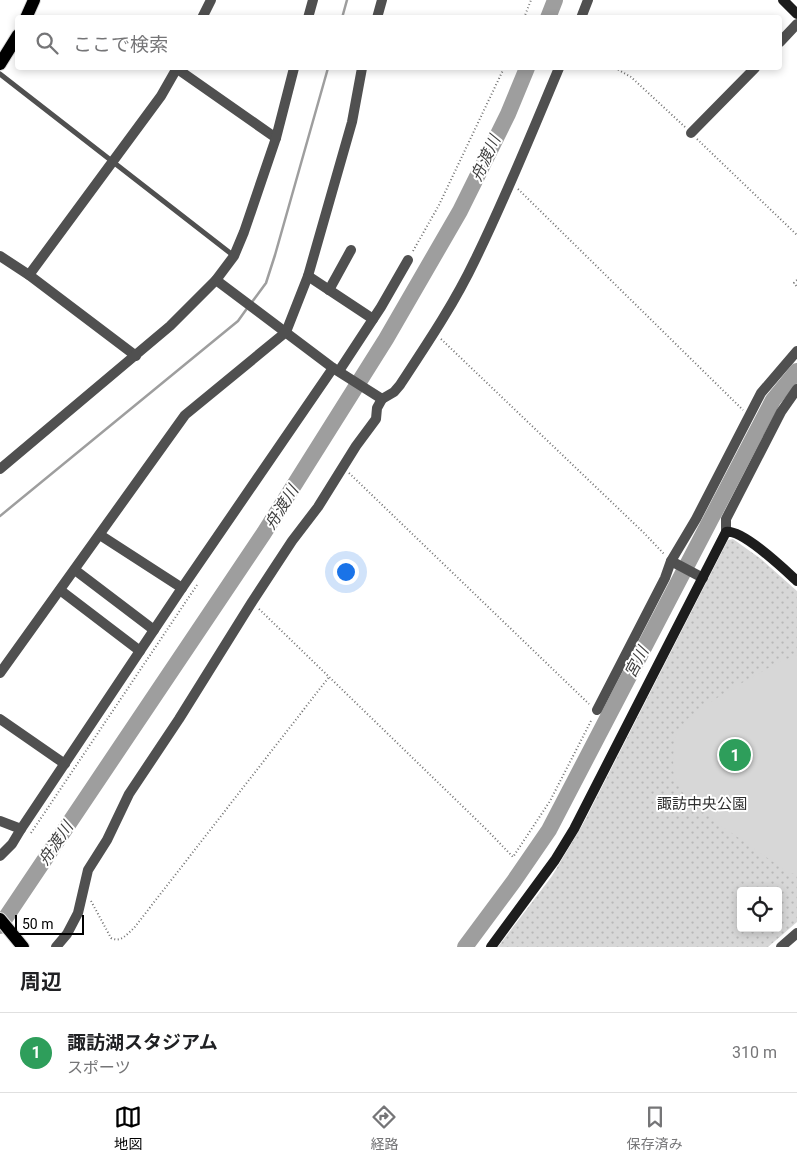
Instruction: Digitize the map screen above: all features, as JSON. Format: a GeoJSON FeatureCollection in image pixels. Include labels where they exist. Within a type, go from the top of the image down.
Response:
{"type":"FeatureCollection","features":[{"type":"Feature","properties":{"kind":"main road"},"geometry":{"type":"LineString","coordinates":[[27,15],[34,0]]}},
{"type":"Feature","properties":{"kind":"main road"},"geometry":{"type":"LineString","coordinates":[[0,64],[15,39]]}},
{"type":"Feature","properties":{"kind":"main road"},"geometry":{"type":"LineString","coordinates":[[0,920],[23,947]]}},
{"type":"Feature","properties":{"kind":"street"},"geometry":{"type":"LineString","coordinates":[[204,15],[211,0]]}},
{"type":"Feature","properties":{"kind":"street"},"geometry":{"type":"LineString","coordinates":[[309,15],[313,0]]}},
{"type":"Feature","properties":{"kind":"street"},"geometry":{"type":"LineString","coordinates":[[378,15],[382,0]]}},
{"type":"Feature","properties":{"kind":"street"},"geometry":{"type":"LineString","coordinates":[[582,15],[588,0]]}},
{"type":"Feature","properties":{"kind":"street"},"geometry":{"type":"LineString","coordinates":[[783,0],[797,14]]}},
{"type":"Feature","properties":{"kind":"street"},"geometry":{"type":"LineString","coordinates":[[782,40],[797,24]]}},
{"type":"Feature","properties":{"kind":"street"},"geometry":{"type":"LineString","coordinates":[[28,275],[161,96],[175,70]]}},
{"type":"Feature","properties":{"kind":"street"},"geometry":{"type":"LineString","coordinates":[[179,70],[276,138]]}},
{"type":"Feature","properties":{"kind":"street"},"geometry":{"type":"LineString","coordinates":[[0,469],[136,356],[177,319],[216,280],[234,256],[276,138],[293,70]]}},
{"type":"Feature","properties":{"kind":"street"},"geometry":{"type":"LineString","coordinates":[[0,673],[185,415],[286,332],[308,276],[352,122],[361,70]]}},
{"type":"Feature","properties":{"kind":"street"},"geometry":{"type":"LineString","coordinates":[[379,398],[394,392],[400,385],[435,333],[474,262],[511,182],[558,70]]}},
{"type":"Feature","properties":{"kind":"street"},"geometry":{"type":"LineString","coordinates":[[692,133],[753,70]]}},
{"type":"Feature","properties":{"kind":"street"},"geometry":{"type":"LineString","coordinates":[[329,290],[351,250]]}},
{"type":"Feature","properties":{"kind":"street"},"geometry":{"type":"LineString","coordinates":[[0,256],[136,356]]}},
{"type":"Feature","properties":{"kind":"street"},"geometry":{"type":"LineString","coordinates":[[0,856],[12,844],[182,588],[339,371],[408,260]]}},
{"type":"Feature","properties":{"kind":"street"},"geometry":{"type":"LineString","coordinates":[[308,276],[373,319]]}},
{"type":"Feature","properties":{"kind":"street"},"geometry":{"type":"LineString","coordinates":[[216,280],[339,371],[379,398]]}},
{"type":"Feature","properties":{"kind":"street"},"geometry":{"type":"LineString","coordinates":[[597,710],[761,393],[797,351]]}},
{"type":"Feature","properties":{"kind":"street"},"geometry":{"type":"LineString","coordinates":[[491,947],[555,860],[574,829],[699,577],[726,532],[726,518],[780,412],[797,389]]}},
{"type":"Feature","properties":{"kind":"street"},"geometry":{"type":"LineString","coordinates":[[56,947],[67,934],[78,913],[88,870],[107,840],[129,794],[292,541],[318,507],[376,418],[379,398]]}},
{"type":"Feature","properties":{"kind":"street"},"geometry":{"type":"LineString","coordinates":[[726,532],[736,533],[770,556],[797,581]]}},
{"type":"Feature","properties":{"kind":"street"},"geometry":{"type":"LineString","coordinates":[[100,535],[182,588]]}},
{"type":"Feature","properties":{"kind":"street"},"geometry":{"type":"LineString","coordinates":[[672,563],[699,577]]}},
{"type":"Feature","properties":{"kind":"street"},"geometry":{"type":"LineString","coordinates":[[74,570],[154,630]]}},
{"type":"Feature","properties":{"kind":"street"},"geometry":{"type":"LineString","coordinates":[[60,590],[140,651]]}},
{"type":"Feature","properties":{"kind":"street"},"geometry":{"type":"LineString","coordinates":[[0,719],[64,764]]}},
{"type":"Feature","properties":{"kind":"street"},"geometry":{"type":"LineString","coordinates":[[0,821],[22,829]]}},
{"type":"Feature","properties":{"kind":"street"},"geometry":{"type":"LineString","coordinates":[[781,947],[797,933]]}},
{"type":"Feature","properties":{"kind":"lane"},"geometry":{"type":"LineString","coordinates":[[0,74],[234,256]]}},
{"type":"Feature","properties":{"kind":"path"},"geometry":{"type":"LineString","coordinates":[[525,15],[531,0]]}},
{"type":"Feature","properties":{"kind":"path"},"geometry":{"type":"LineString","coordinates":[[408,260],[439,205],[473,137],[503,70]]}},
{"type":"Feature","properties":{"kind":"path"},"geometry":{"type":"LineString","coordinates":[[618,70],[631,77],[692,133],[797,235]]}},
{"type":"Feature","properties":{"kind":"path"},"geometry":{"type":"LineString","coordinates":[[511,182],[749,415]]}},
{"type":"Feature","properties":{"kind":"path"},"geometry":{"type":"LineString","coordinates":[[797,280],[794,283],[797,287]]}},
{"type":"Feature","properties":{"kind":"path"},"geometry":{"type":"LineString","coordinates":[[435,333],[644,533],[672,563]]}},
{"type":"Feature","properties":{"kind":"path"},"geometry":{"type":"LineString","coordinates":[[252,602],[487,830],[512,857],[550,801],[597,710],[570,687],[343,467]]}},
{"type":"Feature","properties":{"kind":"path"},"geometry":{"type":"LineString","coordinates":[[85,889],[111,938],[121,940],[134,928],[329,677]]}},
{"type":"Feature","properties":{"kind":"green space","name":"諏訪中央公園"},"geometry":{"type":"Polygon","coordinates":[[[733,539],[761,559],[797,591],[797,922],[768,947],[498,947],[552,876],[583,824],[728,540],[733,539]]]}},
{"type":"Feature","properties":{"kind":"green space"},"geometry":{"type":"Polygon","coordinates":[[[797,655],[797,874],[788,873],[720,825],[682,792],[673,771],[674,739],[686,720],[726,692],[779,662],[797,655]]]}},
{"type":"Feature","properties":{"kind":"waterway"},"geometry":{"type":"LineString","coordinates":[[343,15],[347,0]]}},
{"type":"Feature","properties":{"kind":"waterway","name":"舟渡川"},"geometry":{"type":"LineString","coordinates":[[549,15],[555,0]]}},
{"type":"Feature","properties":{"kind":"waterway"},"geometry":{"type":"LineString","coordinates":[[252,302],[266,283],[327,70]]}},
{"type":"Feature","properties":{"kind":"waterway","name":"舟渡川"},"geometry":{"type":"LineString","coordinates":[[0,926],[264,533],[386,339],[460,211],[508,114],[526,70]]}},
{"type":"Feature","properties":{"kind":"waterway"},"geometry":{"type":"LineString","coordinates":[[0,516],[238,321],[248,307]]}},
{"type":"Feature","properties":{"kind":"waterway","name":"宮川"},"geometry":{"type":"LineString","coordinates":[[465,947],[549,830],[773,400],[797,371]]}},
{"type":"Feature","properties":{"kind":"place","name":"諏訪湖スタジアム"},"geometry":{"type":"Point","coordinates":[735,755]}}]}
